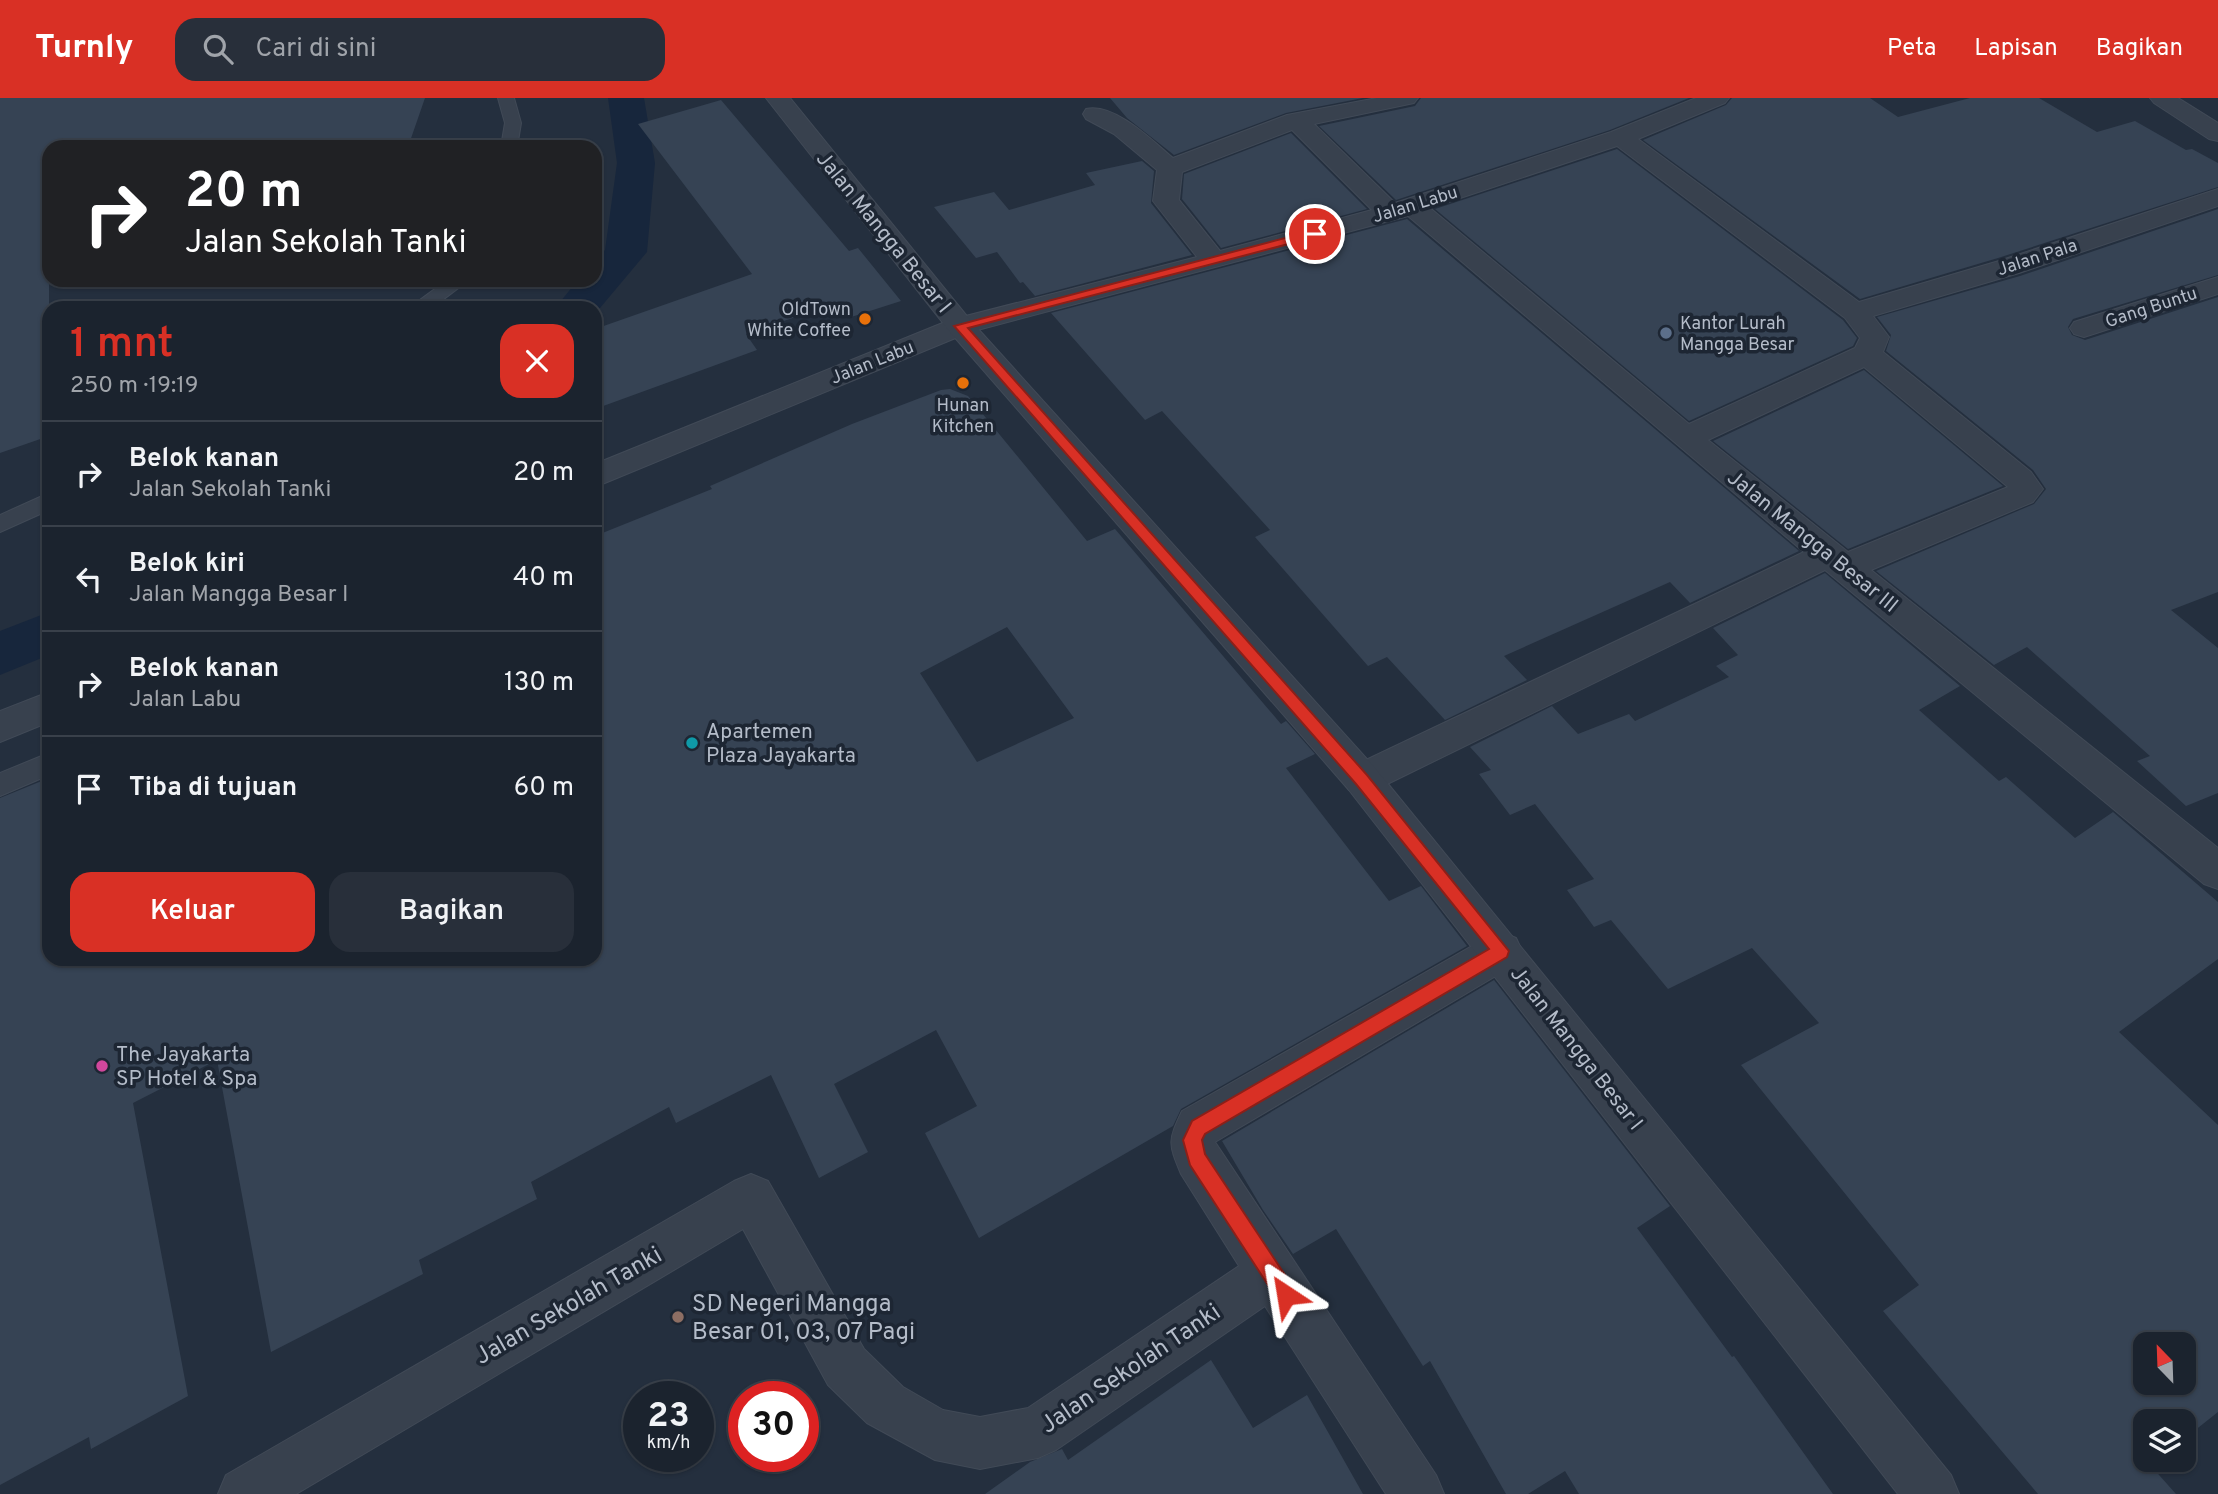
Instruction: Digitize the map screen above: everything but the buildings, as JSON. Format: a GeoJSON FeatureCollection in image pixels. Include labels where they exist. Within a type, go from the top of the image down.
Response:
{"type":"FeatureCollection","features":[{"type":"Feature","properties":{"kind":"street","name":"Jalan Mangga Besar I"},"geometry":{"type":"LineString","coordinates":[[778,98],[960,326],[1362,779],[1932,1494]]}},
{"type":"Feature","properties":{"kind":"street"},"geometry":{"type":"LineString","coordinates":[[1170,168],[1296,120],[1362,109],[1406,98]]}},
{"type":"Feature","properties":{"kind":"street","name":"Jalan Labu"},"geometry":{"type":"LineString","coordinates":[[602,473],[960,326],[1214,261],[1401,209],[1620,137],[1717,98]]}},
{"type":"Feature","properties":{"kind":"street"},"geometry":{"type":"LineString","coordinates":[[2162,98],[2218,134]]}},
{"type":"Feature","properties":{"kind":"street"},"geometry":{"type":"LineString","coordinates":[[1095,114],[1123,129],[1170,168]]}},
{"type":"Feature","properties":{"kind":"street","name":"Jalan Mangga Besar III"},"geometry":{"type":"LineString","coordinates":[[1296,120],[1401,209],[1837,560],[2218,872]]}},
{"type":"Feature","properties":{"kind":"street"},"geometry":{"type":"LineString","coordinates":[[1620,137],[1855,312],[1875,338],[1867,354],[1686,438]]}},
{"type":"Feature","properties":{"kind":"street"},"geometry":{"type":"LineString","coordinates":[[1170,168],[1166,201],[1214,261]]}},
{"type":"Feature","properties":{"kind":"street","name":"Jalan Pala"},"geometry":{"type":"LineString","coordinates":[[1855,312],[2009,267],[2218,197]]}},
{"type":"Feature","properties":{"kind":"street","name":"Gang Buntu"},"geometry":{"type":"LineString","coordinates":[[2084,328],[2218,285]]}},
{"type":"Feature","properties":{"kind":"street"},"geometry":{"type":"LineString","coordinates":[[1362,779],[1837,560],[2022,494],[2027,489],[2020,480],[1867,354]]}},
{"type":"Feature","properties":{"kind":"street"},"geometry":{"type":"LineString","coordinates":[[0,727],[42,709]]}},
{"type":"Feature","properties":{"kind":"street"},"geometry":{"type":"LineString","coordinates":[[1417,1494],[1197,1158],[1192,1140],[1198,1127],[1501,951]]}},
{"type":"Feature","properties":{"kind":"street","name":"Jalan Sekolah Tanki"},"geometry":{"type":"LineString","coordinates":[[245,1494],[751,1198],[846,1367],[885,1405],[935,1434],[981,1443],[1038,1432],[1271,1273]]}},
{"type":"Feature","properties":{"kind":"lane"},"geometry":{"type":"LineString","coordinates":[[506,98],[513,123],[510,140]]}},
{"type":"Feature","properties":{"kind":"lane"},"geometry":{"type":"LineString","coordinates":[[429,301],[450,287]]}},
{"type":"Feature","properties":{"kind":"lane"},"geometry":{"type":"LineString","coordinates":[[0,524],[42,503]]}},
{"type":"Feature","properties":{"kind":"lane"},"geometry":{"type":"LineString","coordinates":[[0,785],[42,767]]}},
{"type":"Feature","properties":{"kind":"waterway"},"geometry":{"type":"LineString","coordinates":[[602,279],[626,252],[636,163],[626,98]]}},
{"type":"Feature","properties":{"kind":"waterway"},"geometry":{"type":"LineString","coordinates":[[583,301],[595,287]]}},
{"type":"Feature","properties":{"kind":"waterway"},"geometry":{"type":"LineString","coordinates":[[0,654],[42,635]]}},
{"type":"Feature","properties":{"kind":"place","name":"OldTown White Coffee"},"geometry":{"type":"Point","coordinates":[865,319]}},
{"type":"Feature","properties":{"kind":"place","name":"Kantor Lurah Mangga Besar"},"geometry":{"type":"Point","coordinates":[1666,333]}},
{"type":"Feature","properties":{"kind":"place","name":"Hunan Kitchen"},"geometry":{"type":"Point","coordinates":[963,383]}},
{"type":"Feature","properties":{"kind":"place","name":"Apartemen Plaza Jayakarta"},"geometry":{"type":"Point","coordinates":[692,743]}},
{"type":"Feature","properties":{"kind":"place","name":"The Jayakarta SP Hotel & Spa"},"geometry":{"type":"Point","coordinates":[102,1066]}},
{"type":"Feature","properties":{"kind":"place","name":"SD Negeri Mangga Besar 01, 03, 07 Pagi"},"geometry":{"type":"Point","coordinates":[678,1317]}},
{"type":"Feature","properties":{"kind":"route"},"geometry":{"type":"LineString","coordinates":[[1286,1295],[1197,1158],[1192,1140],[1198,1127],[1501,951],[1362,779],[960,326],[1315,234]]}}]}
